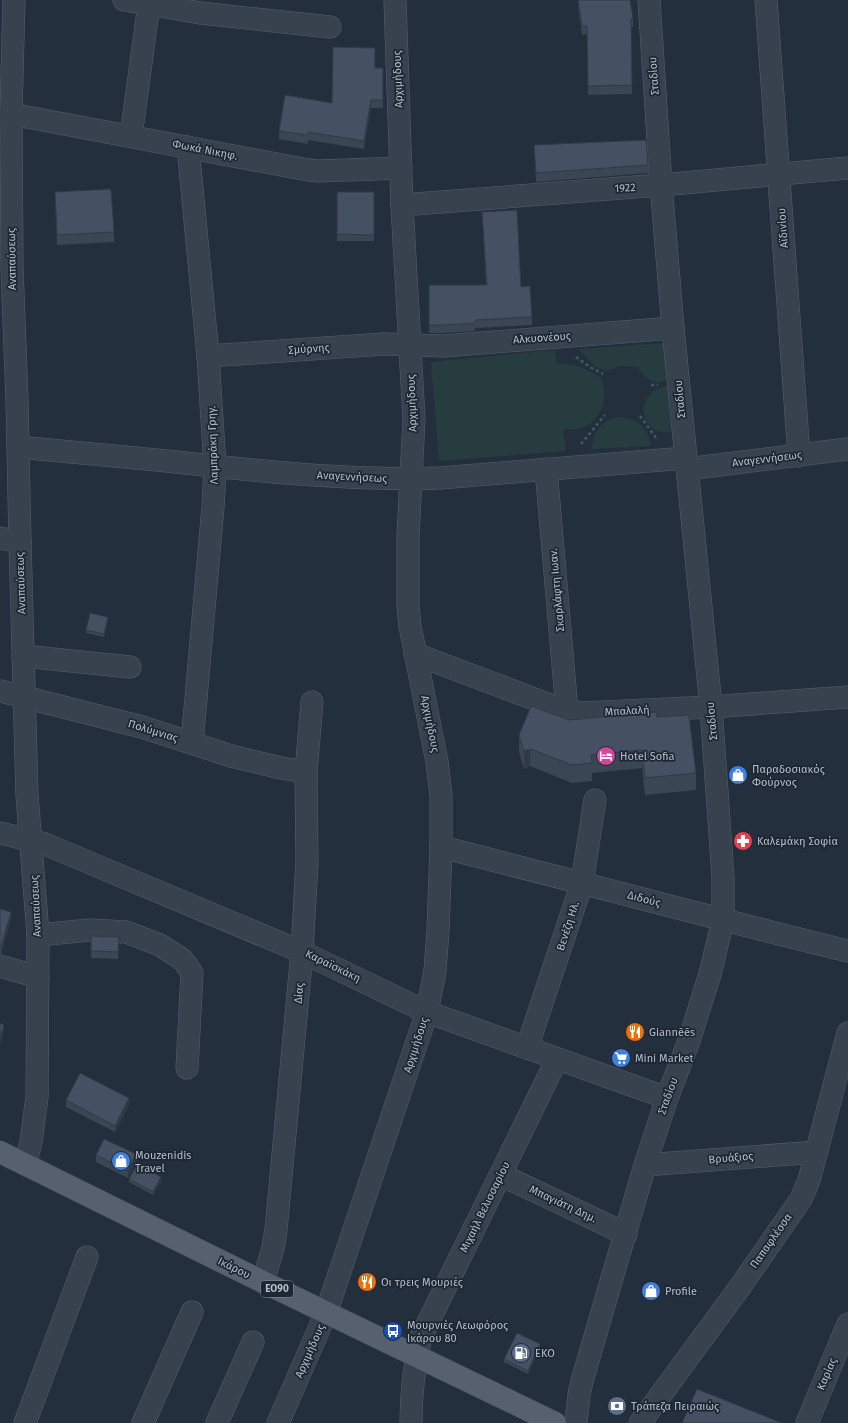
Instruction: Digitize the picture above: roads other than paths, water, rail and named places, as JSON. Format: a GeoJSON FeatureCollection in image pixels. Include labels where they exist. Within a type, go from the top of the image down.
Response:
{"type":"FeatureCollection","features":[{"type":"Feature","properties":{"kind":"main road","name":"Ικάρου"},"geometry":{"type":"LineString","coordinates":[[0,1152],[326,1313],[555,1423]]}},
{"type":"Feature","properties":{"kind":"street","name":"Αναπαύσεως"},"geometry":{"type":"LineString","coordinates":[[14,0],[11,114],[6,147],[6,267],[9,398],[18,447],[10,540],[24,656],[27,795],[32,840],[38,935],[37,1097],[31,1142],[25,1164]]}},
{"type":"Feature","properties":{"kind":"street"},"geometry":{"type":"LineString","coordinates":[[124,0],[149,2],[200,13],[330,27]]}},
{"type":"Feature","properties":{"kind":"street","name":"Αρχιμήδους"},"geometry":{"type":"LineString","coordinates":[[278,1423],[326,1313],[427,1012],[435,965],[441,847],[441,795],[437,762],[415,654],[408,606],[408,536],[414,419],[402,205],[395,0]]}},
{"type":"Feature","properties":{"kind":"street","name":"Σταδίου"},"geometry":{"type":"LineString","coordinates":[[576,1423],[578,1395],[582,1381],[666,1098],[689,1041],[703,997],[715,956],[722,920],[723,877],[711,707],[673,328],[661,185],[650,0]]}},
{"type":"Feature","properties":{"kind":"street","name":"Αϊδινίου"},"geometry":{"type":"LineString","coordinates":[[766,0],[799,456]]}},
{"type":"Feature","properties":{"kind":"street"},"geometry":{"type":"LineString","coordinates":[[131,136],[149,2]]}},
{"type":"Feature","properties":{"kind":"street","name":"Φωκά Νικηφ."},"geometry":{"type":"LineString","coordinates":[[11,114],[308,170],[319,171],[401,168]]}},
{"type":"Feature","properties":{"kind":"street","name":"Λαμπράκη Γρηγ."},"geometry":{"type":"LineString","coordinates":[[188,147],[208,356],[215,467],[214,507],[192,743]]}},
{"type":"Feature","properties":{"kind":"street","name":"1922"},"geometry":{"type":"LineString","coordinates":[[402,205],[661,185],[848,168]]}},
{"type":"Feature","properties":{"kind":"street","name":"Αλκυονέους"},"geometry":{"type":"LineString","coordinates":[[410,344],[444,346],[673,328]]}},
{"type":"Feature","properties":{"kind":"street","name":"Σμύρνης"},"geometry":{"type":"LineString","coordinates":[[208,356],[384,344],[410,344]]}},
{"type":"Feature","properties":{"kind":"street","name":"Αναγεννήσεως"},"geometry":{"type":"LineString","coordinates":[[18,447],[215,467],[327,476],[412,479],[546,469],[799,456],[848,449]]}},
{"type":"Feature","properties":{"kind":"street","name":"Σκαρλάφτη Ιωαν."},"geometry":{"type":"LineString","coordinates":[[546,469],[567,711]]}},
{"type":"Feature","properties":{"kind":"street","name":"Μπαλαλή"},"geometry":{"type":"LineString","coordinates":[[415,654],[567,711],[582,713],[711,707],[848,697]]}},
{"type":"Feature","properties":{"kind":"street"},"geometry":{"type":"LineString","coordinates":[[24,656],[130,667]]}},
{"type":"Feature","properties":{"kind":"street","name":"Πολύμνιας"},"geometry":{"type":"LineString","coordinates":[[0,691],[142,727],[231,756],[281,768],[306,772]]}},
{"type":"Feature","properties":{"kind":"street","name":"Δίας"},"geometry":{"type":"LineString","coordinates":[[264,1282],[276,1230],[302,952],[307,863],[306,772],[312,702]]}},
{"type":"Feature","properties":{"kind":"street","name":"Βενέζη Ηλ."},"geometry":{"type":"LineString","coordinates":[[527,1048],[582,883],[595,800]]}},
{"type":"Feature","properties":{"kind":"street","name":"Καραϊσκάκη"},"geometry":{"type":"LineString","coordinates":[[0,833],[52,846],[302,952],[427,1012],[666,1098]]}},
{"type":"Feature","properties":{"kind":"street","name":"Διδούς"},"geometry":{"type":"LineString","coordinates":[[441,847],[848,951]]}},
{"type":"Feature","properties":{"kind":"street"},"geometry":{"type":"LineString","coordinates":[[38,935],[90,930],[126,932],[160,945],[183,960],[192,973],[188,1068]]}},
{"type":"Feature","properties":{"kind":"street"},"geometry":{"type":"LineString","coordinates":[[0,966],[38,977]]}},
{"type":"Feature","properties":{"kind":"street","name":"Παπαφλέσσα"},"geometry":{"type":"LineString","coordinates":[[640,1423],[735,1293],[801,1199],[809,1180],[817,1152],[848,1033]]}},
{"type":"Feature","properties":{"kind":"street","name":"Μιχαήλ Βελισσαρίου"},"geometry":{"type":"LineString","coordinates":[[411,1423],[411,1399],[416,1355],[421,1337],[557,1059]]}},
{"type":"Feature","properties":{"kind":"street","name":"Βρυάξιος"},"geometry":{"type":"LineString","coordinates":[[645,1165],[817,1152]]}},
{"type":"Feature","properties":{"kind":"street","name":"Μπαγιάτη Δημ."},"geometry":{"type":"LineString","coordinates":[[501,1174],[626,1234]]}},
{"type":"Feature","properties":{"kind":"street"},"geometry":{"type":"LineString","coordinates":[[25,1423],[87,1257]]}},
{"type":"Feature","properties":{"kind":"street"},"geometry":{"type":"LineString","coordinates":[[143,1423],[192,1312]]}},
{"type":"Feature","properties":{"kind":"street","name":"Καρίας"},"geometry":{"type":"LineString","coordinates":[[807,1423],[848,1324]]}},
{"type":"Feature","properties":{"kind":"street"},"geometry":{"type":"LineString","coordinates":[[217,1423],[253,1342]]}},
{"type":"Feature","properties":{"kind":"place","name":"Hotel Sofia"},"geometry":{"type":"Point","coordinates":[606,756]}},
{"type":"Feature","properties":{"kind":"place","name":"Παραδοσιακός Φούρνος"},"geometry":{"type":"Point","coordinates":[738,775]}},
{"type":"Feature","properties":{"kind":"place","name":"Καλεμάκη Σοφία"},"geometry":{"type":"Point","coordinates":[743,841]}},
{"type":"Feature","properties":{"kind":"place","name":"Giannēēs"},"geometry":{"type":"Point","coordinates":[635,1032]}},
{"type":"Feature","properties":{"kind":"place","name":"Mini Market"},"geometry":{"type":"Point","coordinates":[621,1058]}},
{"type":"Feature","properties":{"kind":"place","name":"Mouzenidis Travel"},"geometry":{"type":"Point","coordinates":[121,1161]}},
{"type":"Feature","properties":{"kind":"place","name":"Οι τρεις Μουριές"},"geometry":{"type":"Point","coordinates":[367,1282]}},
{"type":"Feature","properties":{"kind":"place","name":"Profile"},"geometry":{"type":"Point","coordinates":[651,1291]}},
{"type":"Feature","properties":{"kind":"place","name":"Μουρνιές Λεωφόρος Ικάρου 80"},"geometry":{"type":"Point","coordinates":[393,1331]}},
{"type":"Feature","properties":{"kind":"place","name":"ΕΚΟ"},"geometry":{"type":"Point","coordinates":[521,1353]}},
{"type":"Feature","properties":{"kind":"place","name":"Τράπεζα Πειραιώς"},"geometry":{"type":"Point","coordinates":[617,1406]}}]}
